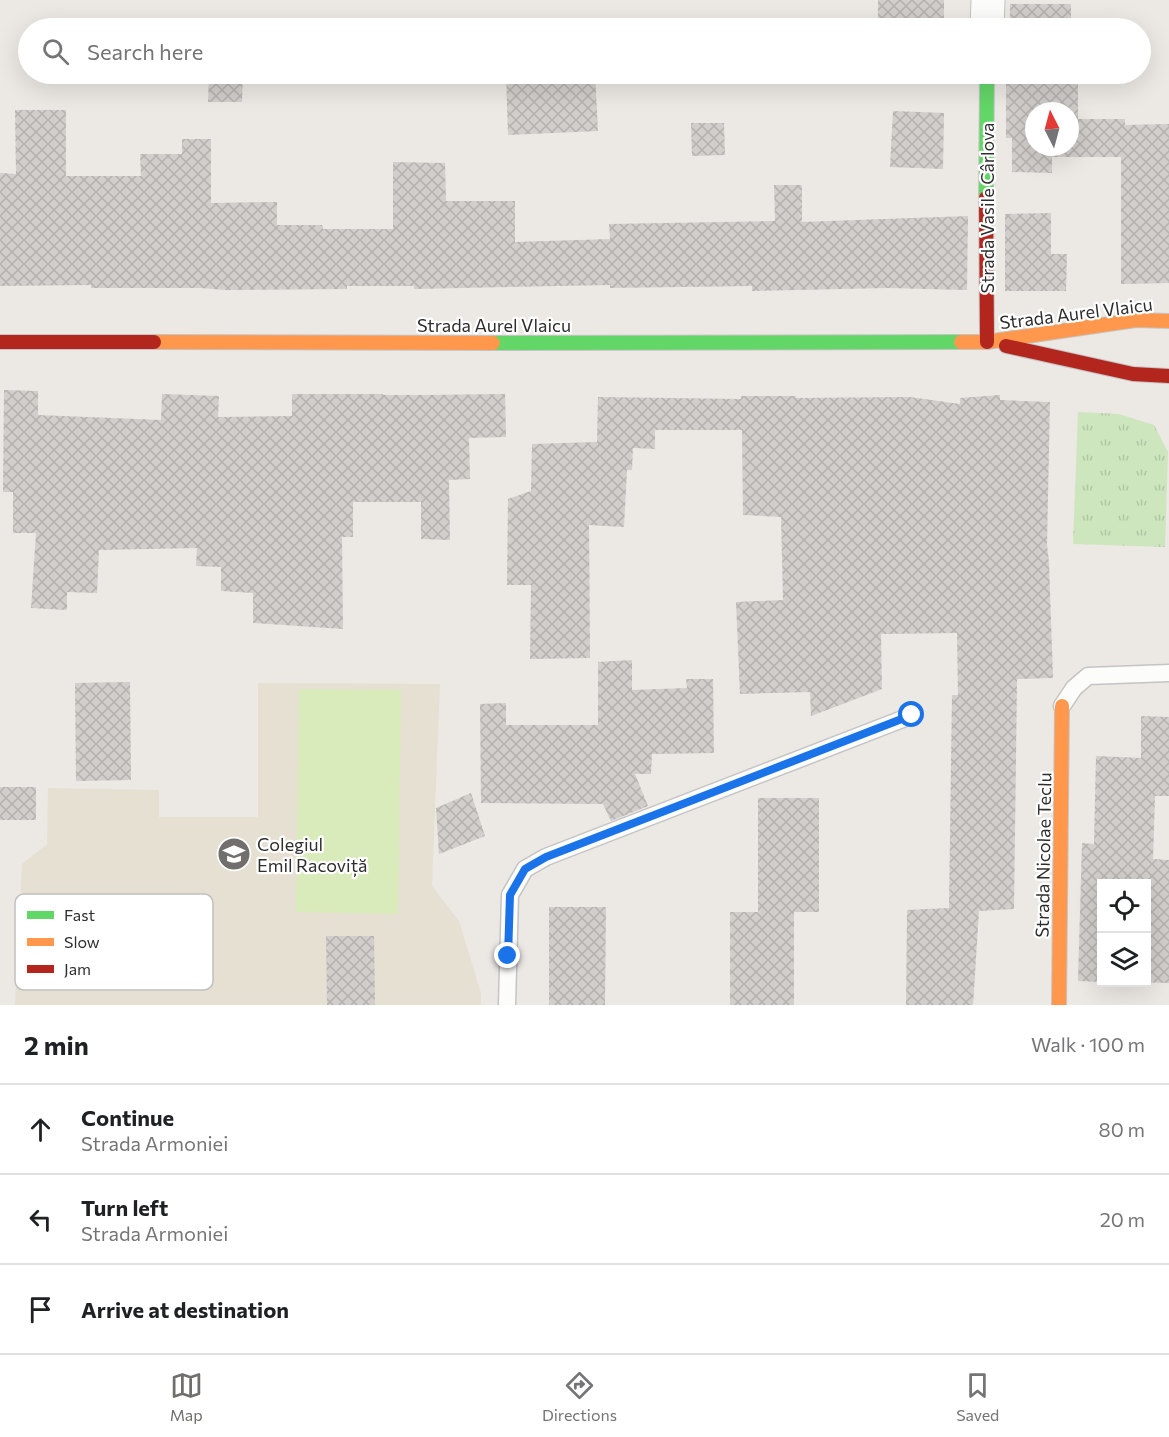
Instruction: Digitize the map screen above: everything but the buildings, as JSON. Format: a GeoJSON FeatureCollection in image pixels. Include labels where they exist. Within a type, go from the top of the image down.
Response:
{"type":"FeatureCollection","features":[{"type":"Feature","properties":{"kind":"main road","name":"Strada Vasile Cârlova"},"geometry":{"type":"LineString","coordinates":[[987,84],[987,342]]}},
{"type":"Feature","properties":{"kind":"main road","name":"Strada Aurel Vlaicu"},"geometry":{"type":"LineString","coordinates":[[0,342],[862,344],[987,342],[1136,321],[1169,321]]}},
{"type":"Feature","properties":{"kind":"main road","name":"Strada Aurel Vlaicu"},"geometry":{"type":"LineString","coordinates":[[987,342],[1133,374],[1169,376]]}},
{"type":"Feature","properties":{"kind":"main road","name":"Strada Nicolae Teclu"},"geometry":{"type":"LineString","coordinates":[[1059,1005],[1062,706]]}},
{"type":"Feature","properties":{"kind":"street"},"geometry":{"type":"LineString","coordinates":[[987,0],[987,18]]}},
{"type":"Feature","properties":{"kind":"lane"},"geometry":{"type":"LineString","coordinates":[[1062,706],[1074,687],[1088,676],[1169,673]]}},
{"type":"Feature","properties":{"kind":"lane"},"geometry":{"type":"LineString","coordinates":[[507,1005],[510,895],[525,869],[546,857],[912,715]]}},
{"type":"Feature","properties":{"kind":"shaded area","name":"Colegiul Emil Racoviță"},"geometry":{"type":"Polygon","coordinates":[[[258,683],[440,684],[432,886],[459,921],[481,993],[481,1005],[15,1005],[16,990],[213,990],[213,894],[21,894],[22,864],[47,844],[48,788],[159,790],[159,817],[258,817],[258,683]]]}},
{"type":"Feature","properties":{"kind":"green space"},"geometry":{"type":"Polygon","coordinates":[[[1078,412],[1119,414],[1154,425],[1168,452],[1165,547],[1073,544],[1078,412]]]}},
{"type":"Feature","properties":{"kind":"green space"},"geometry":{"type":"Polygon","coordinates":[[[299,689],[401,690],[398,914],[296,912],[299,689]]]}},
{"type":"Feature","properties":{"kind":"traffic: fast"},"geometry":{"type":"LineString","coordinates":[[986,198],[987,84]]}},
{"type":"Feature","properties":{"kind":"traffic: fast"},"geometry":{"type":"LineString","coordinates":[[493,343],[961,342]]}},
{"type":"Feature","properties":{"kind":"traffic: slow"},"geometry":{"type":"LineString","coordinates":[[961,342],[987,342],[1136,320],[1169,321]]}},
{"type":"Feature","properties":{"kind":"traffic: slow"},"geometry":{"type":"LineString","coordinates":[[154,342],[493,343]]}},
{"type":"Feature","properties":{"kind":"traffic: slow"},"geometry":{"type":"LineString","coordinates":[[1059,1005],[1062,706]]}},
{"type":"Feature","properties":{"kind":"traffic: jam"},"geometry":{"type":"LineString","coordinates":[[986,198],[987,342]]}},
{"type":"Feature","properties":{"kind":"traffic: jam"},"geometry":{"type":"LineString","coordinates":[[0,342],[154,342]]}},
{"type":"Feature","properties":{"kind":"traffic: jam"},"geometry":{"type":"LineString","coordinates":[[1006,346],[1133,374],[1169,376]]}},
{"type":"Feature","properties":{"kind":"place","name":"Colegiul Emil Racoviță"},"geometry":{"type":"Point","coordinates":[234,854]}},
{"type":"Feature","properties":{"kind":"route"},"geometry":{"type":"LineString","coordinates":[[508,956],[510,895],[525,869],[546,857],[912,715]]}}]}
